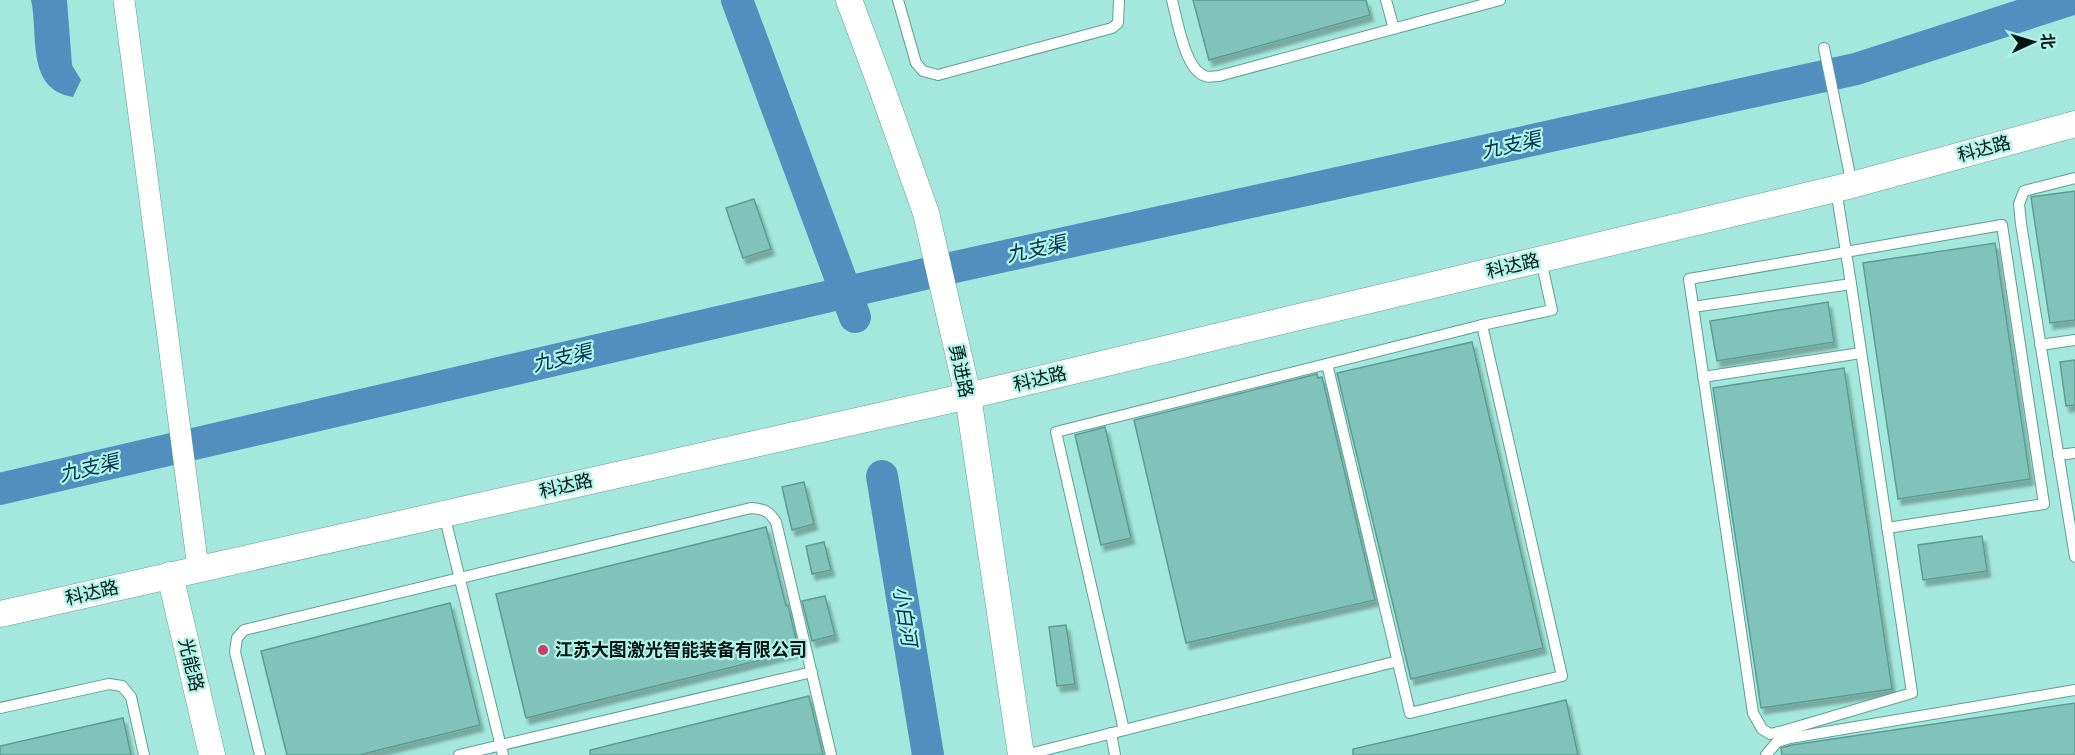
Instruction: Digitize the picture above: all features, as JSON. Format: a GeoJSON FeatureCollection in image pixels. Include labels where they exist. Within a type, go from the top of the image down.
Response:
{"type":"FeatureCollection","features":[{"type":"Feature","properties":{"kind":"street"},"geometry":{"type":"LineString","coordinates":[[124,0],[198,568]]}},
{"type":"Feature","properties":{"kind":"street","name":"勇进路"},"geometry":{"type":"LineString","coordinates":[[849,0],[926,213],[968,396],[1023,755]]}},
{"type":"Feature","properties":{"kind":"street","name":"科达路"},"geometry":{"type":"LineString","coordinates":[[0,614],[968,396],[1844,187],[2075,124]]}},
{"type":"Feature","properties":{"kind":"street","name":"光能路"},"geometry":{"type":"LineString","coordinates":[[171,575],[212,755]]}},
{"type":"Feature","properties":{"kind":"lane"},"geometry":{"type":"LineString","coordinates":[[898,0],[916,63],[923,71],[938,75],[1112,28],[1119,24],[1119,0]]}},
{"type":"Feature","properties":{"kind":"lane"},"geometry":{"type":"LineString","coordinates":[[1172,0],[1189,60],[1195,70],[1206,77],[1219,76],[1500,0]]}},
{"type":"Feature","properties":{"kind":"lane"},"geometry":{"type":"LineString","coordinates":[[1386,0],[1394,29]]}},
{"type":"Feature","properties":{"kind":"lane"},"geometry":{"type":"LineString","coordinates":[[1824,48],[1843,139],[1846,251],[1887,528],[1912,693],[1770,734],[1762,729],[1753,713],[1689,279],[1846,251],[2002,225],[2044,504],[1887,528]]}},
{"type":"Feature","properties":{"kind":"lane"},"geometry":{"type":"LineString","coordinates":[[2075,178],[2024,191],[2019,204],[2075,557]]}},
{"type":"Feature","properties":{"kind":"lane"},"geometry":{"type":"LineString","coordinates":[[1124,730],[1056,432],[1552,310],[1540,260]]}},
{"type":"Feature","properties":{"kind":"lane"},"geometry":{"type":"LineString","coordinates":[[1693,307],[1851,284]]}},
{"type":"Feature","properties":{"kind":"lane"},"geometry":{"type":"LineString","coordinates":[[1328,364],[1410,713],[1562,676],[1482,326]]}},
{"type":"Feature","properties":{"kind":"lane"},"geometry":{"type":"LineString","coordinates":[[2040,345],[2075,340]]}},
{"type":"Feature","properties":{"kind":"lane"},"geometry":{"type":"LineString","coordinates":[[1703,377],[1861,353]]}},
{"type":"Feature","properties":{"kind":"lane"},"geometry":{"type":"LineString","coordinates":[[2058,455],[2075,453]]}},
{"type":"Feature","properties":{"kind":"lane"},"geometry":{"type":"LineString","coordinates":[[260,755],[235,652],[237,638],[244,630],[751,508],[770,512],[776,522],[831,755]]}},
{"type":"Feature","properties":{"kind":"lane"},"geometry":{"type":"LineString","coordinates":[[444,513],[502,750]]}},
{"type":"Feature","properties":{"kind":"lane"},"geometry":{"type":"LineString","coordinates":[[1023,755],[1398,661]]}},
{"type":"Feature","properties":{"kind":"lane"},"geometry":{"type":"LineString","coordinates":[[459,755],[502,750],[812,672]]}},
{"type":"Feature","properties":{"kind":"lane"},"geometry":{"type":"LineString","coordinates":[[0,708],[109,684],[122,686],[131,697],[144,755]]}},
{"type":"Feature","properties":{"kind":"lane"},"geometry":{"type":"LineString","coordinates":[[1766,755],[1777,742],[1790,738],[2075,690]]}},
{"type":"Feature","properties":{"kind":"lane"},"geometry":{"type":"LineString","coordinates":[[1111,733],[1115,755]]}},
{"type":"Feature","properties":{"kind":"water"},"geometry":{"type":"Polygon","coordinates":[[[31,0],[67,0],[72,65],[81,80],[73,97],[58,92],[47,83],[41,72],[37,59],[31,0]]]}},
{"type":"Feature","properties":{"kind":"building"},"geometry":{"type":"Polygon","coordinates":[[[1193,0],[1366,0],[1370,15],[1209,60],[1193,0]]]}},
{"type":"Feature","properties":{"kind":"building"},"geometry":{"type":"Polygon","coordinates":[[[2075,191],[2075,320],[2050,323],[2031,197],[2075,191]]]}},
{"type":"Feature","properties":{"kind":"building"},"geometry":{"type":"Polygon","coordinates":[[[754,199],[771,249],[743,258],[726,208],[754,199]]]}},
{"type":"Feature","properties":{"kind":"building"},"geometry":{"type":"Polygon","coordinates":[[[1995,243],[2030,479],[1898,499],[1863,263],[1995,243]]]}},
{"type":"Feature","properties":{"kind":"building"},"geometry":{"type":"Polygon","coordinates":[[[1828,302],[1834,342],[1717,361],[1710,321],[1828,302]]]}},
{"type":"Feature","properties":{"kind":"building"},"geometry":{"type":"Polygon","coordinates":[[[1472,342],[1543,648],[1411,679],[1337,373],[1472,342]]]}},
{"type":"Feature","properties":{"kind":"building"},"geometry":{"type":"Polygon","coordinates":[[[2075,360],[2075,405],[2066,406],[2060,362],[2075,360]]]}},
{"type":"Feature","properties":{"kind":"building"},"geometry":{"type":"Polygon","coordinates":[[[1844,368],[1892,689],[1761,708],[1713,388],[1844,368]]]}},
{"type":"Feature","properties":{"kind":"building"},"geometry":{"type":"Polygon","coordinates":[[[1317,374],[1318,378],[1322,377],[1375,600],[1186,643],[1134,420],[1317,374]]]}},
{"type":"Feature","properties":{"kind":"building"},"geometry":{"type":"Polygon","coordinates":[[[1105,427],[1131,538],[1101,545],[1075,435],[1105,427]]]}},
{"type":"Feature","properties":{"kind":"building"},"geometry":{"type":"Polygon","coordinates":[[[804,482],[814,524],[792,530],[782,487],[804,482]]]}},
{"type":"Feature","properties":{"kind":"building"},"geometry":{"type":"Polygon","coordinates":[[[766,527],[786,606],[788,605],[797,651],[526,718],[496,594],[766,527]]]}},
{"type":"Feature","properties":{"kind":"building"},"geometry":{"type":"Polygon","coordinates":[[[1982,536],[1987,571],[1923,580],[1918,545],[1982,536]]]}},
{"type":"Feature","properties":{"kind":"building"},"geometry":{"type":"Polygon","coordinates":[[[824,542],[831,570],[812,574],[806,546],[824,542]]]}},
{"type":"Feature","properties":{"kind":"building"},"geometry":{"type":"Polygon","coordinates":[[[825,596],[835,635],[812,641],[802,601],[825,596]]]}},
{"type":"Feature","properties":{"kind":"building"},"geometry":{"type":"Polygon","coordinates":[[[450,603],[480,725],[359,755],[287,755],[261,651],[450,603]]]}},
{"type":"Feature","properties":{"kind":"building"},"geometry":{"type":"Polygon","coordinates":[[[1066,625],[1075,684],[1057,686],[1049,627],[1066,625]]]}},
{"type":"Feature","properties":{"kind":"building"},"geometry":{"type":"Polygon","coordinates":[[[809,696],[823,755],[590,755],[590,750],[809,696]]]}},
{"type":"Feature","properties":{"kind":"building"},"geometry":{"type":"Polygon","coordinates":[[[1566,700],[1578,755],[1353,755],[1353,749],[1566,700]]]}},
{"type":"Feature","properties":{"kind":"building"},"geometry":{"type":"Polygon","coordinates":[[[2075,703],[2075,755],[1782,755],[1781,748],[1792,745],[2075,703]]]}},
{"type":"Feature","properties":{"kind":"building"},"geometry":{"type":"Polygon","coordinates":[[[123,718],[131,755],[0,755],[0,746],[123,718]]]}},
{"type":"Feature","properties":{"kind":"waterway"},"geometry":{"type":"LineString","coordinates":[[737,0],[855,317]]}},
{"type":"Feature","properties":{"kind":"waterway","name":"九支渠"},"geometry":{"type":"LineString","coordinates":[[0,489],[955,267],[1856,69],[2069,0]]}},
{"type":"Feature","properties":{"kind":"waterway","name":"小白河"},"geometry":{"type":"LineString","coordinates":[[882,476],[928,755]]}},
{"type":"Feature","properties":{"kind":"place","name":"江苏大图激光智能装备有限公司"},"geometry":{"type":"Point","coordinates":[543,650]}}]}
